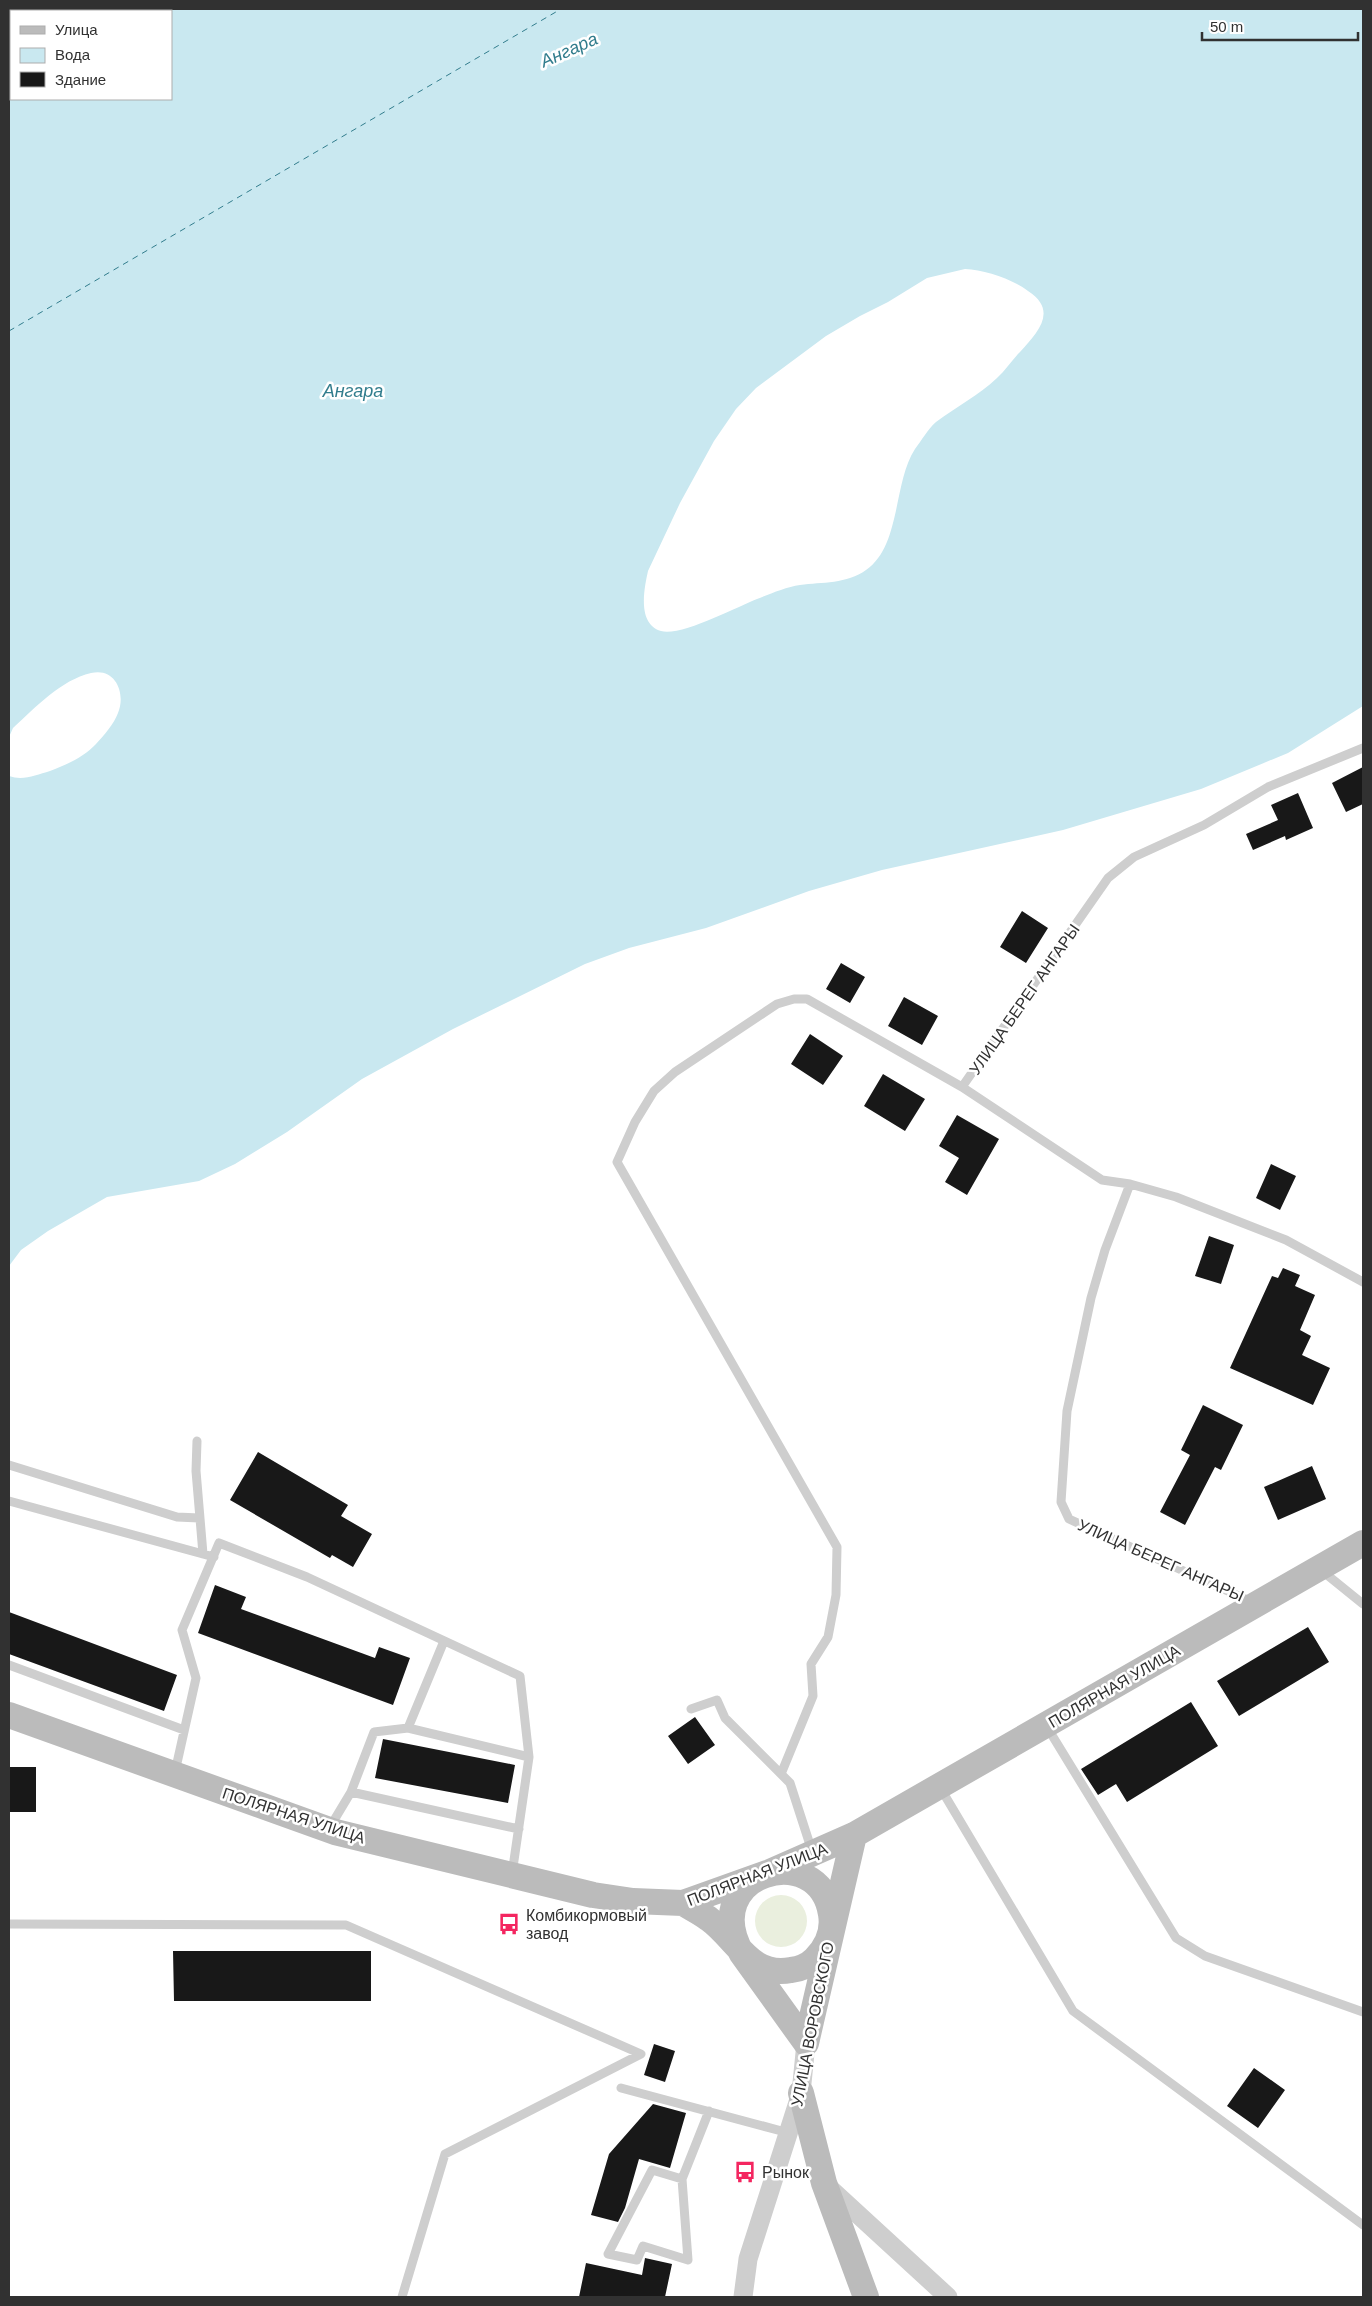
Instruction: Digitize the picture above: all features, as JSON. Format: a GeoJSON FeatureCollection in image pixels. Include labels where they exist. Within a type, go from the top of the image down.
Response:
{"type":"FeatureCollection","features":[{"type":"Feature","properties":{"kind":"main road","name":"ПОЛЯРНАЯ УЛИЦА"},"geometry":{"type":"LineString","coordinates":[[9,1716],[329,1830],[593,1895],[633,1901],[683,1903],[770,1872],[854,1836],[1363,1543]]}},
{"type":"Feature","properties":{"kind":"main road","name":"УЛИЦА ВОРОВСКОГО"},"geometry":{"type":"LineString","coordinates":[[806,2043],[829,1937],[854,1836]]}},
{"type":"Feature","properties":{"kind":"main road"},"geometry":{"type":"LineString","coordinates":[[780,1870],[796,1873],[810,1880],[822,1891],[830,1905],[832,1921],[829,1937],[822,1951],[812,1962],[798,1969],[783,1972],[768,1970],[754,1964],[742,1954],[733,1932],[732,1908],[739,1893],[750,1881],[770,1872],[780,1870]]}},
{"type":"Feature","properties":{"kind":"main road"},"geometry":{"type":"LineString","coordinates":[[683,1903],[710,1919],[742,1954],[806,2043]]}},
{"type":"Feature","properties":{"kind":"main road"},"geometry":{"type":"LineString","coordinates":[[801,2093],[824,2183],[866,2297]]}},
{"type":"Feature","properties":{"kind":"street","name":"УЛИЦА ВОРОВСКОГО"},"geometry":{"type":"LineString","coordinates":[[743,2297],[748,2258],[801,2093],[806,2043]]}},
{"type":"Feature","properties":{"kind":"street"},"geometry":{"type":"LineString","coordinates":[[824,2183],[948,2297]]}},
{"type":"Feature","properties":{"kind":"lane","name":"УЛИЦА БЕРЕГ АНГАРЫ"},"geometry":{"type":"LineString","coordinates":[[1257,1604],[1069,1518],[1061,1502],[1067,1411],[1089,1308],[1106,1250],[1130,1184],[1102,1180],[962,1087],[1108,878],[1134,857],[1204,825],[1268,787],[1363,748]]}},
{"type":"Feature","properties":{"kind":"lane"},"geometry":{"type":"LineString","coordinates":[[781,1774],[813,1696],[811,1664],[828,1637],[836,1595],[837,1548],[617,1162],[635,1122],[654,1091],[668,1078],[777,1004],[794,999],[807,999],[962,1087]]}},
{"type":"Feature","properties":{"kind":"lane"},"geometry":{"type":"LineString","coordinates":[[1130,1184],[1176,1197],[1286,1240],[1363,1282]]}},
{"type":"Feature","properties":{"kind":"lane"},"geometry":{"type":"LineString","coordinates":[[197,1441],[196,1471],[203,1554]]}},
{"type":"Feature","properties":{"kind":"lane"},"geometry":{"type":"LineString","coordinates":[[9,1464],[177,1517],[199,1518]]}},
{"type":"Feature","properties":{"kind":"lane"},"geometry":{"type":"LineString","coordinates":[[9,1501],[214,1557]]}},
{"type":"Feature","properties":{"kind":"lane"},"geometry":{"type":"LineString","coordinates":[[175,1774],[196,1678],[182,1630],[219,1543],[307,1577],[520,1676],[529,1757],[512,1875]]}},
{"type":"Feature","properties":{"kind":"lane"},"geometry":{"type":"LineString","coordinates":[[1319,1568],[1363,1604]]}},
{"type":"Feature","properties":{"kind":"lane"},"geometry":{"type":"LineString","coordinates":[[408,1728],[444,1641]]}},
{"type":"Feature","properties":{"kind":"lane"},"geometry":{"type":"LineString","coordinates":[[9,1665],[184,1730]]}},
{"type":"Feature","properties":{"kind":"lane"},"geometry":{"type":"LineString","coordinates":[[691,1709],[717,1700],[725,1718],[790,1783],[812,1854]]}},
{"type":"Feature","properties":{"kind":"lane"},"geometry":{"type":"LineString","coordinates":[[1046,1725],[1176,1938],[1205,1956],[1363,2012]]}},
{"type":"Feature","properties":{"kind":"lane"},"geometry":{"type":"LineString","coordinates":[[329,1830],[351,1792],[374,1732],[408,1728],[529,1757]]}},
{"type":"Feature","properties":{"kind":"lane"},"geometry":{"type":"LineString","coordinates":[[939,1787],[1073,2011],[1363,2225]]}},
{"type":"Feature","properties":{"kind":"lane"},"geometry":{"type":"LineString","coordinates":[[351,1792],[519,1829]]}},
{"type":"Feature","properties":{"kind":"lane"},"geometry":{"type":"LineString","coordinates":[[9,1924],[346,1925],[641,2054],[446,2154],[402,2297]]}},
{"type":"Feature","properties":{"kind":"lane"},"geometry":{"type":"LineString","coordinates":[[621,2088],[789,2133]]}},
{"type":"Feature","properties":{"kind":"lane"},"geometry":{"type":"LineString","coordinates":[[682,2179],[652,2170],[608,2254],[637,2260],[643,2246],[688,2260],[682,2179],[708,2111]]}},
{"type":"Feature","properties":{"kind":"green space"},"geometry":{"type":"Polygon","coordinates":[[[776,1895],[786,1895],[795,1899],[803,1907],[807,1921],[803,1935],[795,1943],[786,1947],[776,1947],[767,1943],[759,1935],[755,1926],[755,1916],[759,1907],[767,1899],[776,1895]]]}},
{"type":"Feature","properties":{"kind":"water","name":"Ангара"},"geometry":{"type":"Polygon","coordinates":[[[9,9],[1363,9],[1363,706],[1288,753],[1201,789],[1063,830],[882,870],[809,891],[706,928],[629,948],[585,964],[453,1029],[362,1079],[287,1132],[235,1164],[199,1181],[107,1197],[48,1231],[21,1250],[9,1266],[9,776],[24,778],[35,776],[62,766],[86,753],[96,744],[114,721],[120,706],[120,690],[113,678],[107,674],[100,672],[91,673],[69,682],[49,695],[13,728],[9,737],[9,9]],[[965,269],[927,278],[826,336],[756,388],[736,409],[714,441],[680,503],[648,571],[644,605],[645,614],[653,627],[661,631],[670,632],[681,630],[784,589],[851,578],[866,570],[877,559],[885,546],[891,530],[903,479],[915,449],[936,422],[983,390],[1000,375],[1033,337],[1042,322],[1044,314],[1042,306],[1028,291],[998,276],[965,269]]]}},
{"type":"Feature","properties":{"kind":"building"},"geometry":{"type":"Polygon","coordinates":[[[1363,767],[1363,804],[1346,812],[1332,783],[1363,767]]]}},
{"type":"Feature","properties":{"kind":"building"},"geometry":{"type":"Polygon","coordinates":[[[1298,793],[1313,828],[1286,840],[1285,836],[1253,850],[1246,834],[1278,820],[1271,805],[1298,793]]]}},
{"type":"Feature","properties":{"kind":"building"},"geometry":{"type":"Polygon","coordinates":[[[1022,911],[1048,928],[1026,963],[1000,947],[1022,911]]]}},
{"type":"Feature","properties":{"kind":"building"},"geometry":{"type":"Polygon","coordinates":[[[841,963],[865,977],[850,1003],[826,989],[841,963]]]}},
{"type":"Feature","properties":{"kind":"building"},"geometry":{"type":"Polygon","coordinates":[[[904,997],[938,1016],[922,1045],[888,1026],[904,997]]]}},
{"type":"Feature","properties":{"kind":"building"},"geometry":{"type":"Polygon","coordinates":[[[810,1034],[843,1056],[823,1085],[791,1064],[810,1034]]]}},
{"type":"Feature","properties":{"kind":"building"},"geometry":{"type":"Polygon","coordinates":[[[883,1074],[925,1099],[905,1131],[864,1106],[883,1074]]]}},
{"type":"Feature","properties":{"kind":"building"},"geometry":{"type":"Polygon","coordinates":[[[957,1115],[999,1139],[967,1195],[945,1182],[959,1158],[939,1146],[957,1115]]]}},
{"type":"Feature","properties":{"kind":"building"},"geometry":{"type":"Polygon","coordinates":[[[1271,1164],[1296,1176],[1280,1210],[1256,1198],[1271,1164]]]}},
{"type":"Feature","properties":{"kind":"building"},"geometry":{"type":"Polygon","coordinates":[[[1209,1236],[1234,1245],[1221,1284],[1195,1276],[1209,1236]]]}},
{"type":"Feature","properties":{"kind":"building"},"geometry":{"type":"Polygon","coordinates":[[[1283,1268],[1300,1275],[1295,1286],[1315,1295],[1300,1330],[1311,1336],[1302,1355],[1330,1368],[1313,1405],[1230,1368],[1272,1276],[1278,1278],[1283,1268]]]}},
{"type":"Feature","properties":{"kind":"building"},"geometry":{"type":"Polygon","coordinates":[[[1203,1405],[1243,1425],[1221,1470],[1215,1467],[1185,1525],[1160,1512],[1190,1455],[1181,1450],[1203,1405]]]}},
{"type":"Feature","properties":{"kind":"building"},"geometry":{"type":"Polygon","coordinates":[[[258,1452],[348,1505],[341,1516],[372,1534],[353,1567],[332,1555],[330,1558],[230,1500],[258,1452]]]}},
{"type":"Feature","properties":{"kind":"building"},"geometry":{"type":"Polygon","coordinates":[[[1312,1466],[1326,1499],[1278,1520],[1264,1487],[1312,1466]]]}},
{"type":"Feature","properties":{"kind":"building"},"geometry":{"type":"Polygon","coordinates":[[[215,1585],[246,1597],[241,1609],[375,1658],[379,1647],[410,1658],[393,1705],[198,1633],[215,1585]]]}},
{"type":"Feature","properties":{"kind":"building"},"geometry":{"type":"Polygon","coordinates":[[[9,1612],[177,1675],[164,1711],[9,1654],[9,1612]]]}},
{"type":"Feature","properties":{"kind":"building"},"geometry":{"type":"Polygon","coordinates":[[[1308,1627],[1329,1662],[1239,1716],[1217,1681],[1308,1627]]]}},
{"type":"Feature","properties":{"kind":"building"},"geometry":{"type":"Polygon","coordinates":[[[1191,1702],[1218,1746],[1127,1802],[1116,1784],[1098,1795],[1081,1769],[1191,1702]]]}},
{"type":"Feature","properties":{"kind":"building"},"geometry":{"type":"Polygon","coordinates":[[[695,1717],[715,1745],[688,1764],[668,1736],[695,1717]]]}},
{"type":"Feature","properties":{"kind":"building"},"geometry":{"type":"Polygon","coordinates":[[[383,1739],[515,1765],[508,1803],[375,1778],[383,1739]]]}},
{"type":"Feature","properties":{"kind":"building"},"geometry":{"type":"Polygon","coordinates":[[[9,1767],[36,1767],[36,1812],[9,1812],[9,1767]]]}},
{"type":"Feature","properties":{"kind":"building"},"geometry":{"type":"Polygon","coordinates":[[[173,1951],[371,1951],[371,2001],[174,2001],[173,1951]]]}},
{"type":"Feature","properties":{"kind":"building"},"geometry":{"type":"Polygon","coordinates":[[[654,2044],[675,2051],[665,2082],[644,2075],[654,2044]]]}},
{"type":"Feature","properties":{"kind":"building"},"geometry":{"type":"Polygon","coordinates":[[[1254,2068],[1285,2090],[1258,2128],[1227,2106],[1254,2068]]]}},
{"type":"Feature","properties":{"kind":"building"},"geometry":{"type":"Polygon","coordinates":[[[653,2104],[686,2113],[670,2168],[639,2159],[625,2208],[618,2222],[591,2215],[609,2154],[653,2104]]]}},
{"type":"Feature","properties":{"kind":"building"},"geometry":{"type":"Polygon","coordinates":[[[645,2258],[672,2264],[665,2297],[579,2297],[586,2263],[642,2275],[645,2258]]]}},
{"type":"Feature","properties":{"kind":"ferry route"},"geometry":{"type":"LineString","coordinates":[[9,331],[561,9]]}},
{"type":"Feature","properties":{"kind":"place","name":"Комбикормовый завод"},"geometry":{"type":"Point","coordinates":[509,1924]}},
{"type":"Feature","properties":{"kind":"place","name":"Рынок"},"geometry":{"type":"Point","coordinates":[745,2172]}}]}
